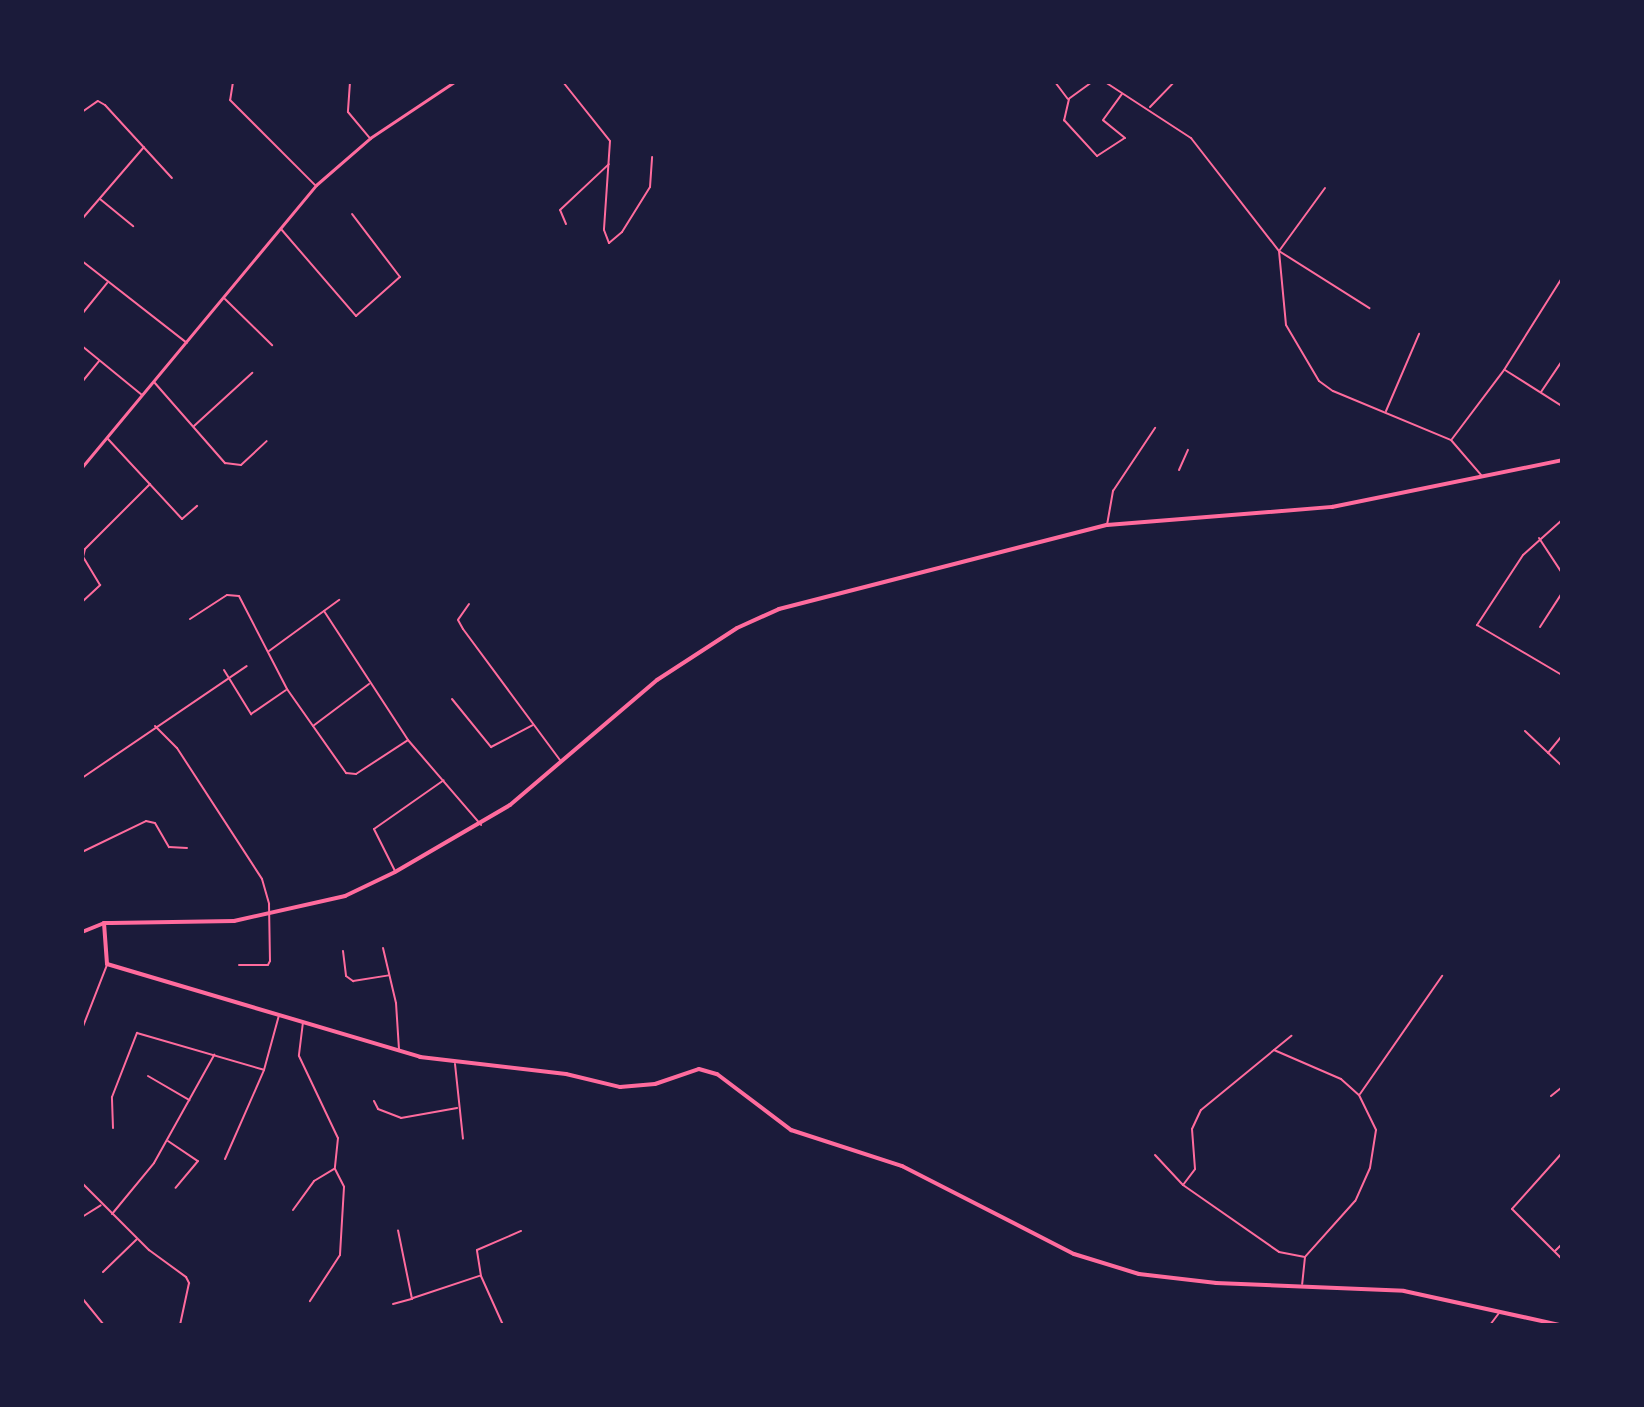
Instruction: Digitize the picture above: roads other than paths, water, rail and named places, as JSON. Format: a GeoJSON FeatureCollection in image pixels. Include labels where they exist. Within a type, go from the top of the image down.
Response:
{"type":"FeatureCollection","features":[{"type":"Feature","properties":{"kind":"main road"},"geometry":{"type":"LineString","coordinates":[[82,932],[104,923],[217,923],[345,896],[481,825],[657,680],[737,628],[779,609],[1107,525],[1332,507],[1562,460]]}},
{"type":"Feature","properties":{"kind":"main road"},"geometry":{"type":"LineString","coordinates":[[104,923],[107,964],[455,1064],[540,1071],[620,1087],[655,1084],[699,1069],[734,1084],[791,1130],[902,1166],[1074,1254],[1139,1274],[1216,1283],[1302,1284],[1404,1291],[1560,1325]]}},
{"type":"Feature","properties":{"kind":"street"},"geometry":{"type":"LineString","coordinates":[[233,82],[230,100],[316,185]]}},
{"type":"Feature","properties":{"kind":"street"},"geometry":{"type":"LineString","coordinates":[[350,82],[348,112],[370,138]]}},
{"type":"Feature","properties":{"kind":"street"},"geometry":{"type":"LineString","coordinates":[[82,467],[316,185],[370,138],[454,82]]}},
{"type":"Feature","properties":{"kind":"street"},"geometry":{"type":"LineString","coordinates":[[563,82],[610,141],[604,230],[609,243],[622,232],[650,187],[652,157]]}},
{"type":"Feature","properties":{"kind":"street"},"geometry":{"type":"LineString","coordinates":[[1055,82],[1069,99]]}},
{"type":"Feature","properties":{"kind":"street"},"geometry":{"type":"LineString","coordinates":[[1092,82],[1069,99],[1064,120],[1097,156],[1125,138],[1103,120],[1123,93]]}},
{"type":"Feature","properties":{"kind":"street"},"geometry":{"type":"LineString","coordinates":[[1105,82],[1150,108],[1204,152],[1231,194],[1279,251],[1369,308]]}},
{"type":"Feature","properties":{"kind":"street"},"geometry":{"type":"LineString","coordinates":[[1150,108],[1174,82]]}},
{"type":"Feature","properties":{"kind":"street"},"geometry":{"type":"LineString","coordinates":[[82,112],[98,101],[172,178]]}},
{"type":"Feature","properties":{"kind":"street"},"geometry":{"type":"LineString","coordinates":[[82,219],[144,146]]}},
{"type":"Feature","properties":{"kind":"street"},"geometry":{"type":"LineString","coordinates":[[566,224],[560,210],[610,163]]}},
{"type":"Feature","properties":{"kind":"street"},"geometry":{"type":"LineString","coordinates":[[1325,188],[1279,251],[1286,325],[1319,381],[1451,440],[1482,478]]}},
{"type":"Feature","properties":{"kind":"street"},"geometry":{"type":"LineString","coordinates":[[99,199],[133,226]]}},
{"type":"Feature","properties":{"kind":"street"},"geometry":{"type":"LineString","coordinates":[[281,228],[356,316],[400,277],[352,214]]}},
{"type":"Feature","properties":{"kind":"street"},"geometry":{"type":"LineString","coordinates":[[82,261],[187,343]]}},
{"type":"Feature","properties":{"kind":"street"},"geometry":{"type":"LineString","coordinates":[[1451,440],[1504,370],[1562,278]]}},
{"type":"Feature","properties":{"kind":"street"},"geometry":{"type":"LineString","coordinates":[[82,314],[108,282]]}},
{"type":"Feature","properties":{"kind":"street"},"geometry":{"type":"LineString","coordinates":[[224,298],[272,345]]}},
{"type":"Feature","properties":{"kind":"street"},"geometry":{"type":"LineString","coordinates":[[1385,412],[1419,334]]}},
{"type":"Feature","properties":{"kind":"street"},"geometry":{"type":"LineString","coordinates":[[82,346],[143,396]]}},
{"type":"Feature","properties":{"kind":"street"},"geometry":{"type":"LineString","coordinates":[[82,382],[100,360]]}},
{"type":"Feature","properties":{"kind":"street"},"geometry":{"type":"LineString","coordinates":[[1541,393],[1562,361]]}},
{"type":"Feature","properties":{"kind":"street"},"geometry":{"type":"LineString","coordinates":[[1504,370],[1562,406]]}},
{"type":"Feature","properties":{"kind":"street"},"geometry":{"type":"LineString","coordinates":[[194,427],[252,373]]}},
{"type":"Feature","properties":{"kind":"street"},"geometry":{"type":"LineString","coordinates":[[154,382],[233,466],[267,441]]}},
{"type":"Feature","properties":{"kind":"street"},"geometry":{"type":"LineString","coordinates":[[1107,525],[1113,491],[1155,428]]}},
{"type":"Feature","properties":{"kind":"street"},"geometry":{"type":"LineString","coordinates":[[107,439],[182,519],[197,506]]}},
{"type":"Feature","properties":{"kind":"street"},"geometry":{"type":"LineString","coordinates":[[1179,470],[1188,450]]}},
{"type":"Feature","properties":{"kind":"street"},"geometry":{"type":"LineString","coordinates":[[82,602],[100,585],[83,557],[85,549],[150,484]]}},
{"type":"Feature","properties":{"kind":"street"},"geometry":{"type":"LineString","coordinates":[[1562,520],[1539,537],[1511,569],[1477,625],[1562,675]]}},
{"type":"Feature","properties":{"kind":"street"},"geometry":{"type":"LineString","coordinates":[[1539,537],[1562,573]]}},
{"type":"Feature","properties":{"kind":"street"},"geometry":{"type":"LineString","coordinates":[[190,619],[232,593],[268,651],[287,689],[351,776],[408,740]]}},
{"type":"Feature","properties":{"kind":"street"},"geometry":{"type":"LineString","coordinates":[[1540,627],[1562,593]]}},
{"type":"Feature","properties":{"kind":"street"},"geometry":{"type":"LineString","coordinates":[[268,651],[339,600]]}},
{"type":"Feature","properties":{"kind":"street"},"geometry":{"type":"LineString","coordinates":[[469,604],[458,620],[463,629],[561,761]]}},
{"type":"Feature","properties":{"kind":"street"},"geometry":{"type":"LineString","coordinates":[[324,611],[408,740],[481,825]]}},
{"type":"Feature","properties":{"kind":"street"},"geometry":{"type":"LineString","coordinates":[[82,778],[247,666]]}},
{"type":"Feature","properties":{"kind":"street"},"geometry":{"type":"LineString","coordinates":[[224,670],[227,680],[251,714],[287,689]]}},
{"type":"Feature","properties":{"kind":"street"},"geometry":{"type":"LineString","coordinates":[[312,727],[371,683]]}},
{"type":"Feature","properties":{"kind":"street"},"geometry":{"type":"LineString","coordinates":[[452,699],[491,747],[534,724]]}},
{"type":"Feature","properties":{"kind":"street"},"geometry":{"type":"LineString","coordinates":[[155,726],[177,748],[262,879],[270,914],[268,965],[239,965]]}},
{"type":"Feature","properties":{"kind":"street"},"geometry":{"type":"LineString","coordinates":[[1525,731],[1562,766]]}},
{"type":"Feature","properties":{"kind":"street"},"geometry":{"type":"LineString","coordinates":[[1547,754],[1562,736]]}},
{"type":"Feature","properties":{"kind":"street"},"geometry":{"type":"LineString","coordinates":[[395,872],[374,829],[444,780]]}},
{"type":"Feature","properties":{"kind":"street"},"geometry":{"type":"LineString","coordinates":[[82,852],[146,821],[155,823],[169,847],[187,848]]}},
{"type":"Feature","properties":{"kind":"street"},"geometry":{"type":"LineString","coordinates":[[383,948],[390,975],[399,1050]]}},
{"type":"Feature","properties":{"kind":"street"},"geometry":{"type":"LineString","coordinates":[[343,951],[346,976],[353,981],[390,975]]}},
{"type":"Feature","properties":{"kind":"street"},"geometry":{"type":"LineString","coordinates":[[82,1029],[107,964]]}},
{"type":"Feature","properties":{"kind":"street"},"geometry":{"type":"LineString","coordinates":[[82,972],[83,984]]}},
{"type":"Feature","properties":{"kind":"street"},"geometry":{"type":"LineString","coordinates":[[1359,1095],[1442,976]]}},
{"type":"Feature","properties":{"kind":"street"},"geometry":{"type":"LineString","coordinates":[[225,1159],[264,1070],[280,1014]]}},
{"type":"Feature","properties":{"kind":"street"},"geometry":{"type":"LineString","coordinates":[[303,1021],[299,1056],[338,1138],[335,1169],[344,1182],[342,1247],[329,1277],[310,1301]]}},
{"type":"Feature","properties":{"kind":"street"},"geometry":{"type":"LineString","coordinates":[[113,1128],[112,1097],[137,1033],[264,1070]]}},
{"type":"Feature","properties":{"kind":"street"},"geometry":{"type":"LineString","coordinates":[[1183,1185],[1195,1169],[1192,1129],[1201,1110],[1291,1036]]}},
{"type":"Feature","properties":{"kind":"street"},"geometry":{"type":"LineString","coordinates":[[1274,1050],[1319,1066],[1359,1095],[1376,1130],[1370,1168],[1355,1201],[1305,1257],[1302,1284]]}},
{"type":"Feature","properties":{"kind":"street"},"geometry":{"type":"LineString","coordinates":[[112,1214],[167,1140],[214,1054]]}},
{"type":"Feature","properties":{"kind":"street"},"geometry":{"type":"LineString","coordinates":[[455,1064],[457,1108],[463,1139]]}},
{"type":"Feature","properties":{"kind":"street"},"geometry":{"type":"LineString","coordinates":[[148,1076],[190,1101]]}},
{"type":"Feature","properties":{"kind":"street"},"geometry":{"type":"LineString","coordinates":[[1551,1096],[1562,1087]]}},
{"type":"Feature","properties":{"kind":"street"},"geometry":{"type":"LineString","coordinates":[[374,1101],[378,1109],[401,1118],[457,1108]]}},
{"type":"Feature","properties":{"kind":"street"},"geometry":{"type":"LineString","coordinates":[[167,1140],[198,1161],[175,1188]]}},
{"type":"Feature","properties":{"kind":"street"},"geometry":{"type":"LineString","coordinates":[[1562,1153],[1512,1209],[1562,1259]]}},
{"type":"Feature","properties":{"kind":"street"},"geometry":{"type":"LineString","coordinates":[[1155,1155],[1183,1185],[1279,1252],[1305,1257]]}},
{"type":"Feature","properties":{"kind":"street"},"geometry":{"type":"LineString","coordinates":[[293,1210],[314,1181],[335,1169]]}},
{"type":"Feature","properties":{"kind":"street"},"geometry":{"type":"LineString","coordinates":[[82,1183],[101,1205],[189,1283],[180,1325]]}},
{"type":"Feature","properties":{"kind":"street"},"geometry":{"type":"LineString","coordinates":[[82,1217],[101,1205]]}},
{"type":"Feature","properties":{"kind":"street"},"geometry":{"type":"LineString","coordinates":[[398,1230],[412,1299]]}},
{"type":"Feature","properties":{"kind":"street"},"geometry":{"type":"LineString","coordinates":[[503,1325],[481,1276],[477,1250],[521,1231]]}},
{"type":"Feature","properties":{"kind":"street"},"geometry":{"type":"LineString","coordinates":[[103,1272],[138,1239]]}},
{"type":"Feature","properties":{"kind":"street"},"geometry":{"type":"LineString","coordinates":[[1555,1251],[1562,1244]]}},
{"type":"Feature","properties":{"kind":"street"},"geometry":{"type":"LineString","coordinates":[[393,1304],[481,1276]]}},
{"type":"Feature","properties":{"kind":"street"},"geometry":{"type":"LineString","coordinates":[[82,1298],[104,1325]]}},
{"type":"Feature","properties":{"kind":"street"},"geometry":{"type":"LineString","coordinates":[[1490,1325],[1500,1312]]}}]}
